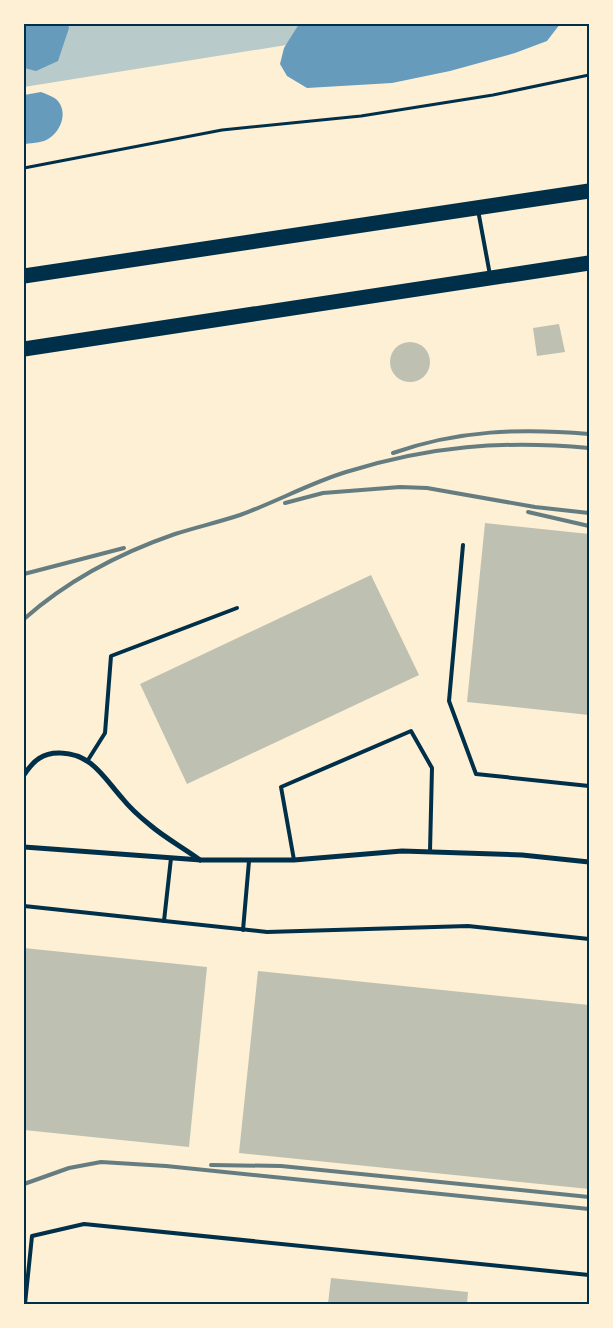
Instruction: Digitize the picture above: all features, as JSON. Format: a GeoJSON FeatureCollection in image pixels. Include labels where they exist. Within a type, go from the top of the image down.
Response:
{"type":"FeatureCollection","features":[{"type":"Feature","properties":{"kind":"highway"},"geometry":{"type":"LineString","coordinates":[[24,276],[589,191]]}},
{"type":"Feature","properties":{"kind":"highway"},"geometry":{"type":"LineString","coordinates":[[24,349],[589,263]]}},
{"type":"Feature","properties":{"kind":"street"},"geometry":{"type":"LineString","coordinates":[[24,775],[33,761],[51,752],[70,753],[88,760],[104,774],[122,799],[150,825],[200,860]]}},
{"type":"Feature","properties":{"kind":"street"},"geometry":{"type":"LineString","coordinates":[[24,846],[200,860],[294,860],[402,851],[522,856],[589,862]]}},
{"type":"Feature","properties":{"kind":"lane"},"geometry":{"type":"LineString","coordinates":[[477,208],[490,278]]}},
{"type":"Feature","properties":{"kind":"lane"},"geometry":{"type":"LineString","coordinates":[[463,545],[449,701],[476,774],[589,786]]}},
{"type":"Feature","properties":{"kind":"lane"},"geometry":{"type":"LineString","coordinates":[[88,760],[106,733],[111,656],[237,608]]}},
{"type":"Feature","properties":{"kind":"lane"},"geometry":{"type":"LineString","coordinates":[[294,860],[281,787],[412,731],[432,768],[430,852]]}},
{"type":"Feature","properties":{"kind":"lane"},"geometry":{"type":"LineString","coordinates":[[164,921],[171,858]]}},
{"type":"Feature","properties":{"kind":"lane"},"geometry":{"type":"LineString","coordinates":[[243,930],[250,861]]}},
{"type":"Feature","properties":{"kind":"lane"},"geometry":{"type":"LineString","coordinates":[[24,906],[268,932],[468,926],[589,939]]}},
{"type":"Feature","properties":{"kind":"lane"},"geometry":{"type":"LineString","coordinates":[[25,1304],[32,1236],[84,1224],[589,1275]]}},
{"type":"Feature","properties":{"kind":"path"},"geometry":{"type":"LineString","coordinates":[[24,168],[222,130],[362,116],[493,94],[589,75]]}},
{"type":"Feature","properties":{"kind":"shaded area"},"geometry":{"type":"Polygon","coordinates":[[[24,24],[417,24],[24,87],[24,24]]]}},
{"type":"Feature","properties":{"kind":"water"},"geometry":{"type":"Polygon","coordinates":[[[24,24],[68,24],[69,28],[58,61],[36,71],[24,68],[24,24]]]}},
{"type":"Feature","properties":{"kind":"water"},"geometry":{"type":"Polygon","coordinates":[[[299,24],[560,24],[547,41],[515,53],[450,71],[392,83],[307,88],[287,76],[280,64],[284,48],[299,24]]]}},
{"type":"Feature","properties":{"kind":"water"},"geometry":{"type":"Polygon","coordinates":[[[41,92],[56,99],[60,104],[63,116],[61,123],[59,129],[50,138],[41,142],[24,144],[24,95],[41,92]]]}},
{"type":"Feature","properties":{"kind":"building"},"geometry":{"type":"Polygon","coordinates":[[[559,324],[565,352],[537,356],[533,328],[559,324]]]}},
{"type":"Feature","properties":{"kind":"building"},"geometry":{"type":"Polygon","coordinates":[[[414,342],[421,345],[427,351],[430,362],[429,370],[421,379],[414,382],[406,382],[399,379],[391,370],[390,358],[393,351],[402,343],[414,342]]]}},
{"type":"Feature","properties":{"kind":"building"},"geometry":{"type":"Polygon","coordinates":[[[485,523],[589,534],[589,715],[467,702],[485,523]]]}},
{"type":"Feature","properties":{"kind":"building"},"geometry":{"type":"Polygon","coordinates":[[[371,575],[419,675],[187,784],[140,684],[371,575]]]}},
{"type":"Feature","properties":{"kind":"building"},"geometry":{"type":"Polygon","coordinates":[[[24,948],[207,967],[189,1147],[24,1130],[24,948]]]}},
{"type":"Feature","properties":{"kind":"building"},"geometry":{"type":"Polygon","coordinates":[[[258,971],[589,1005],[589,1189],[239,1153],[258,971]]]}},
{"type":"Feature","properties":{"kind":"building"},"geometry":{"type":"Polygon","coordinates":[[[331,1278],[468,1292],[467,1304],[328,1304],[331,1278]]]}},
{"type":"Feature","properties":{"kind":"railway"},"geometry":{"type":"LineString","coordinates":[[393,453],[417,445],[466,435],[515,431],[589,434]]}},
{"type":"Feature","properties":{"kind":"railway"},"geometry":{"type":"LineString","coordinates":[[24,619],[58,592],[77,580],[134,550],[175,534],[240,515],[346,472],[407,456],[466,447],[526,445],[589,448]]}},
{"type":"Feature","properties":{"kind":"railway"},"geometry":{"type":"LineString","coordinates":[[285,503],[323,493],[400,487],[427,488],[535,507],[589,513]]}},
{"type":"Feature","properties":{"kind":"railway"},"geometry":{"type":"LineString","coordinates":[[528,512],[589,526]]}},
{"type":"Feature","properties":{"kind":"railway"},"geometry":{"type":"LineString","coordinates":[[24,574],[124,548]]}},
{"type":"Feature","properties":{"kind":"railway"},"geometry":{"type":"LineString","coordinates":[[24,1184],[69,1168],[101,1162],[166,1166],[589,1209]]}},
{"type":"Feature","properties":{"kind":"railway"},"geometry":{"type":"LineString","coordinates":[[211,1165],[281,1166],[589,1197]]}}]}
